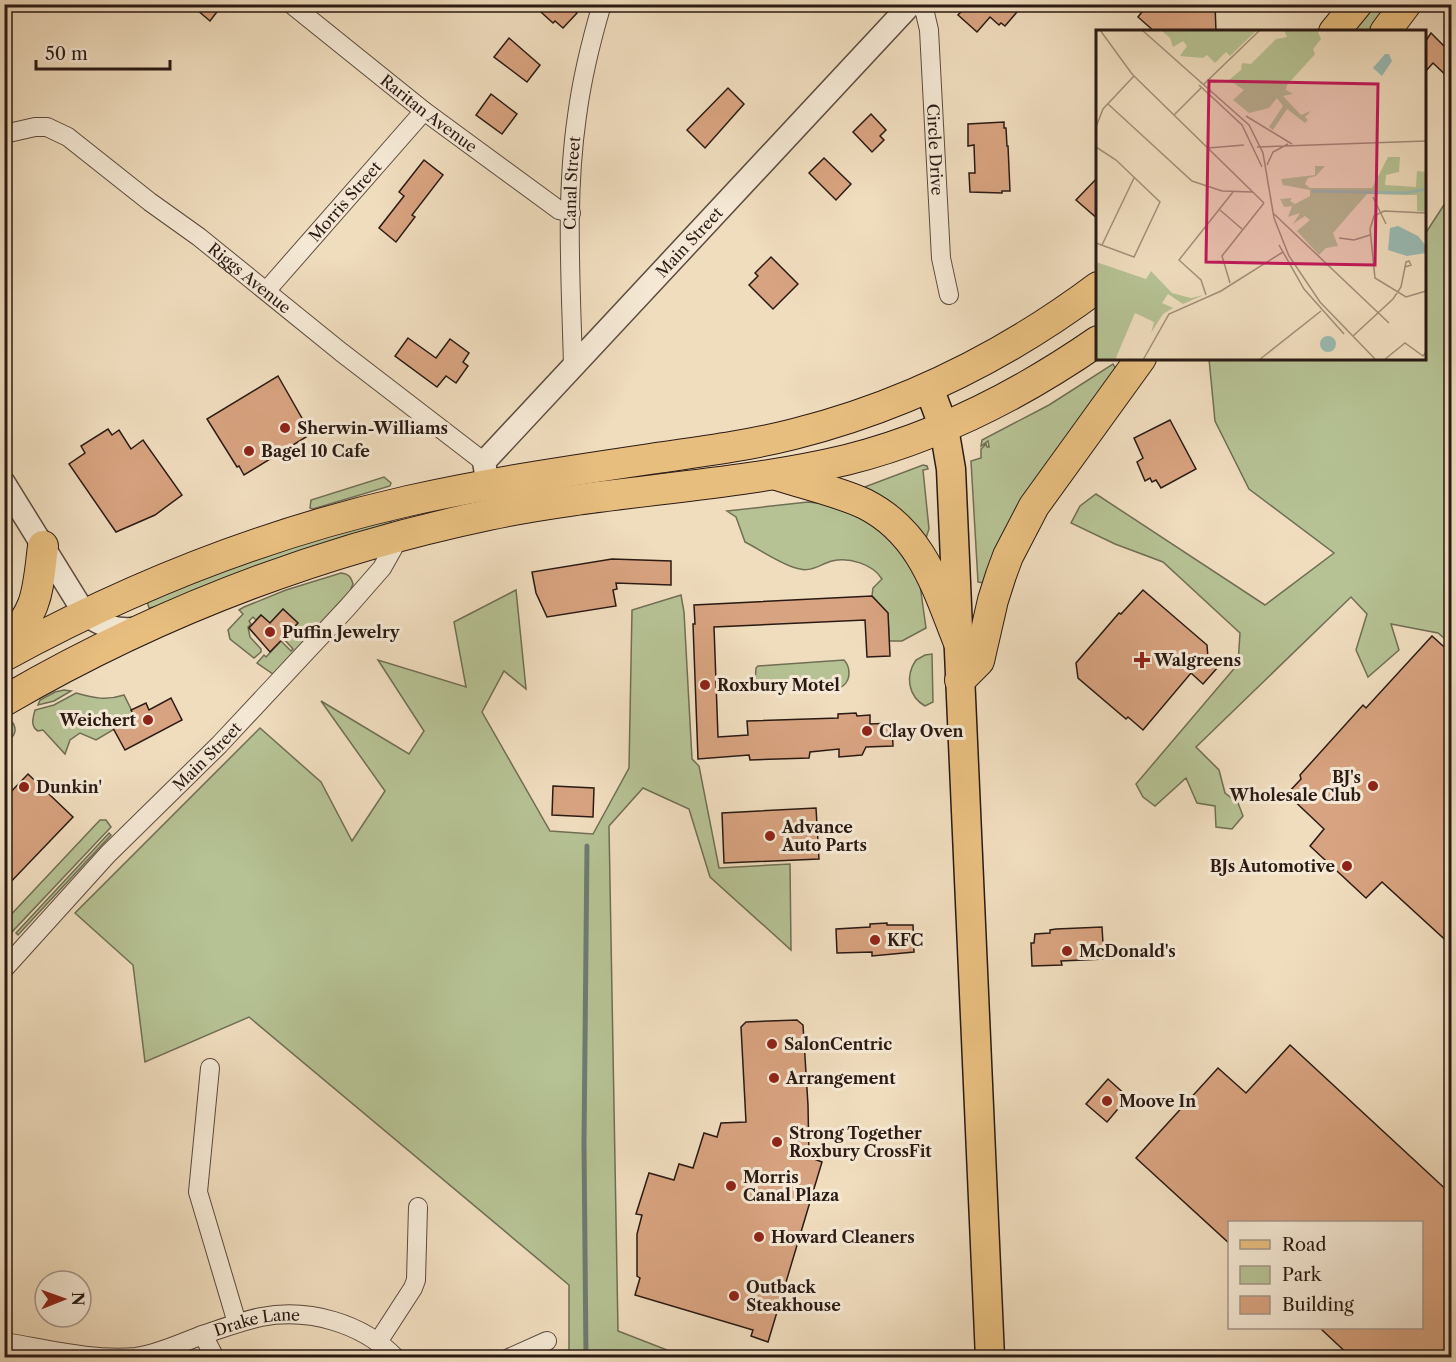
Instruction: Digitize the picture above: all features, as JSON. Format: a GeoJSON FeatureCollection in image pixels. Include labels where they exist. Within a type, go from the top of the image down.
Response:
{"type":"FeatureCollection","features":[{"type":"Feature","properties":{"kind":"highway"},"geometry":{"type":"LineString","coordinates":[[1336,30],[1357,4]]}},
{"type":"Feature","properties":{"kind":"highway"},"geometry":{"type":"LineString","coordinates":[[1386,30],[1406,4]]}},
{"type":"Feature","properties":{"kind":"highway"},"geometry":{"type":"LineString","coordinates":[[4,656],[85,614],[193,566],[292,531],[406,501],[486,473],[532,476],[747,445],[857,416],[929,388],[966,370],[1021,340],[1096,287]]}},
{"type":"Feature","properties":{"kind":"highway"},"geometry":{"type":"LineString","coordinates":[[4,701],[147,627],[293,567],[399,536],[490,514],[553,503],[774,474],[845,460],[885,449],[944,428],[1007,398],[1096,342]]}},
{"type":"Feature","properties":{"kind":"highway"},"geometry":{"type":"LineString","coordinates":[[960,680],[979,661],[1001,575],[1008,556],[1034,506],[1044,489],[1140,360]]}},
{"type":"Feature","properties":{"kind":"highway"},"geometry":{"type":"LineString","coordinates":[[774,474],[862,503],[880,512],[895,525],[917,548],[925,562],[959,643]]}},
{"type":"Feature","properties":{"kind":"highway"},"geometry":{"type":"LineString","coordinates":[[4,647],[23,626],[34,606],[43,546]]}},
{"type":"Feature","properties":{"kind":"highway"},"geometry":{"type":"LineString","coordinates":[[4,678],[82,634],[87,625],[85,614]]}},
{"type":"Feature","properties":{"kind":"main road"},"geometry":{"type":"LineString","coordinates":[[929,388],[944,428],[951,469],[990,1358]]}},
{"type":"Feature","properties":{"kind":"street","name":"Raritan Avenue"},"geometry":{"type":"LineString","coordinates":[[291,4],[424,111],[560,210],[571,213]]}},
{"type":"Feature","properties":{"kind":"street","name":"Canal Street"},"geometry":{"type":"LineString","coordinates":[[573,366],[571,213],[576,118],[584,72],[602,4]]}},
{"type":"Feature","properties":{"kind":"street","name":"Main Street"},"geometry":{"type":"LineString","coordinates":[[486,473],[573,366],[911,4]]}},
{"type":"Feature","properties":{"kind":"street","name":"Circle Drive"},"geometry":{"type":"LineString","coordinates":[[921,4],[926,13],[929,30],[941,258],[949,295]]}},
{"type":"Feature","properties":{"kind":"street","name":"Morris Street"},"geometry":{"type":"LineString","coordinates":[[267,290],[424,111]]}},
{"type":"Feature","properties":{"kind":"street","name":"Riggs Avenue"},"geometry":{"type":"LineString","coordinates":[[4,134],[35,127],[47,127],[68,137],[267,290],[486,473]]}},
{"type":"Feature","properties":{"kind":"street"},"geometry":{"type":"LineString","coordinates":[[4,483],[85,614],[113,628],[129,630],[147,627]]}},
{"type":"Feature","properties":{"kind":"street","name":"Main Street"},"geometry":{"type":"LineString","coordinates":[[4,969],[108,854],[219,745],[347,608],[382,568],[399,536]]}},
{"type":"Feature","properties":{"kind":"street"},"geometry":{"type":"LineString","coordinates":[[210,1068],[198,1192],[237,1323]]}},
{"type":"Feature","properties":{"kind":"street"},"geometry":{"type":"LineString","coordinates":[[378,1342],[416,1280],[418,1207]]}},
{"type":"Feature","properties":{"kind":"street","name":"Drake Lane"},"geometry":{"type":"LineString","coordinates":[[4,1342],[24,1352],[135,1357],[151,1354],[263,1316],[291,1315],[319,1317],[344,1324],[378,1342],[396,1358]]}},
{"type":"Feature","properties":{"kind":"street"},"geometry":{"type":"LineString","coordinates":[[203,1335],[215,1358]]}},
{"type":"Feature","properties":{"kind":"street"},"geometry":{"type":"LineString","coordinates":[[509,1358],[547,1341]]}},
{"type":"Feature","properties":{"kind":"green space"},"geometry":{"type":"Polygon","coordinates":[[[1370,5],[1391,5],[1371,30],[1350,30],[1370,5]]]}},
{"type":"Feature","properties":{"kind":"green space"},"geometry":{"type":"Polygon","coordinates":[[[1451,194],[1451,644],[1438,633],[1391,624],[1399,650],[1368,677],[1356,650],[1367,614],[1351,597],[1196,747],[1219,770],[1225,793],[1238,803],[1243,816],[1232,829],[1216,827],[1215,806],[1197,803],[1186,778],[1155,806],[1143,797],[1136,784],[1238,664],[1240,633],[1163,562],[1115,544],[1071,523],[1080,506],[1096,494],[1265,605],[1334,553],[1249,489],[1215,421],[1209,360],[1426,360],[1426,232],[1451,194]]]}},
{"type":"Feature","properties":{"kind":"green space"},"geometry":{"type":"Polygon","coordinates":[[[1113,364],[1117,371],[984,583],[978,582],[971,461],[981,458],[981,449],[986,444],[989,447],[988,441],[981,446],[982,440],[1049,405],[1113,364]]]}},
{"type":"Feature","properties":{"kind":"green space"},"geometry":{"type":"Polygon","coordinates":[[[923,465],[928,469],[923,470],[929,529],[926,538],[862,488],[923,465]]]}},
{"type":"Feature","properties":{"kind":"green space"},"geometry":{"type":"Polygon","coordinates":[[[384,477],[391,483],[390,486],[310,508],[311,500],[384,477]]]}},
{"type":"Feature","properties":{"kind":"green space"},"geometry":{"type":"Polygon","coordinates":[[[808,502],[835,505],[883,527],[919,578],[926,628],[902,641],[889,641],[888,613],[872,596],[873,588],[882,579],[873,569],[846,560],[832,561],[809,569],[786,565],[745,542],[736,517],[727,511],[808,502]]]}},
{"type":"Feature","properties":{"kind":"green space"},"geometry":{"type":"Polygon","coordinates":[[[391,518],[391,527],[171,603],[149,608],[146,598],[255,557],[391,518]]]}},
{"type":"Feature","properties":{"kind":"green space"},"geometry":{"type":"Polygon","coordinates":[[[341,573],[348,575],[351,579],[353,584],[350,591],[273,674],[257,663],[281,641],[291,651],[293,649],[283,638],[297,622],[283,609],[270,623],[261,615],[256,620],[253,617],[249,621],[251,624],[248,627],[250,637],[261,649],[261,652],[254,658],[230,639],[228,630],[243,614],[239,610],[244,607],[286,590],[341,573]]]}},
{"type":"Feature","properties":{"kind":"green space"},"geometry":{"type":"Polygon","coordinates":[[[516,590],[526,689],[504,671],[482,712],[550,831],[593,834],[629,768],[632,610],[681,595],[684,612],[692,759],[699,766],[719,868],[790,864],[791,950],[710,877],[689,809],[643,788],[609,826],[618,1331],[685,1357],[569,1357],[569,1285],[249,1017],[145,1062],[133,965],[75,913],[260,728],[321,782],[352,841],[385,791],[321,701],[409,754],[424,731],[378,660],[466,687],[454,622],[516,590]]]}},
{"type":"Feature","properties":{"kind":"green space"},"geometry":{"type":"Polygon","coordinates":[[[932,654],[933,702],[925,706],[919,702],[912,691],[910,673],[916,660],[932,654]]]}},
{"type":"Feature","properties":{"kind":"green space"},"geometry":{"type":"Polygon","coordinates":[[[844,660],[848,666],[848,680],[844,685],[832,690],[811,686],[806,682],[759,685],[755,682],[758,666],[844,660]]]}},
{"type":"Feature","properties":{"kind":"green space"},"geometry":{"type":"Polygon","coordinates":[[[64,690],[71,691],[54,701],[38,705],[40,700],[64,690]]]}},
{"type":"Feature","properties":{"kind":"green space"},"geometry":{"type":"Polygon","coordinates":[[[76,693],[100,698],[124,695],[135,717],[96,740],[80,733],[70,740],[65,754],[43,730],[35,729],[33,719],[35,710],[54,705],[76,693]]]}},
{"type":"Feature","properties":{"kind":"green space"},"geometry":{"type":"Polygon","coordinates":[[[13,723],[15,733],[5,745],[5,729],[13,723]]]}},
{"type":"Feature","properties":{"kind":"green space"},"geometry":{"type":"Polygon","coordinates":[[[100,820],[106,820],[111,827],[10,934],[5,932],[5,921],[100,820]]]}},
{"type":"Feature","properties":{"kind":"green space"},"geometry":{"type":"Polygon","coordinates":[[[109,833],[111,835],[18,935],[16,933],[109,833]]]}},
{"type":"Feature","properties":{"kind":"building"},"geometry":{"type":"Polygon","coordinates":[[[190,4],[223,4],[210,21],[190,4]]]}},
{"type":"Feature","properties":{"kind":"building"},"geometry":{"type":"Polygon","coordinates":[[[532,4],[568,4],[577,13],[563,28],[555,21],[553,23],[532,4]]]}},
{"type":"Feature","properties":{"kind":"building"},"geometry":{"type":"Polygon","coordinates":[[[968,4],[1009,4],[1017,12],[1005,26],[1001,23],[999,25],[990,17],[977,32],[958,15],[968,4]]]}},
{"type":"Feature","properties":{"kind":"building"},"geometry":{"type":"Polygon","coordinates":[[[1148,4],[1215,4],[1216,30],[1153,30],[1138,17],[1148,4]]]}},
{"type":"Feature","properties":{"kind":"building"},"geometry":{"type":"Polygon","coordinates":[[[1431,33],[1452,54],[1452,81],[1433,63],[1426,71],[1426,40],[1431,33]]]}},
{"type":"Feature","properties":{"kind":"building"},"geometry":{"type":"Polygon","coordinates":[[[509,38],[540,65],[527,82],[494,57],[509,38]]]}},
{"type":"Feature","properties":{"kind":"building"},"geometry":{"type":"Polygon","coordinates":[[[728,88],[744,104],[705,148],[687,130],[728,88]]]}},
{"type":"Feature","properties":{"kind":"building"},"geometry":{"type":"Polygon","coordinates":[[[491,94],[517,114],[502,134],[476,115],[491,94]]]}},
{"type":"Feature","properties":{"kind":"building"},"geometry":{"type":"Polygon","coordinates":[[[871,114],[886,130],[880,136],[884,140],[872,152],[853,132],[871,114]]]}},
{"type":"Feature","properties":{"kind":"building"},"geometry":{"type":"Polygon","coordinates":[[[1004,122],[1008,146],[1010,191],[970,192],[969,173],[975,173],[974,145],[968,146],[968,124],[1004,122]]]}},
{"type":"Feature","properties":{"kind":"building"},"geometry":{"type":"Polygon","coordinates":[[[824,158],[851,184],[836,200],[809,173],[824,158]]]}},
{"type":"Feature","properties":{"kind":"building"},"geometry":{"type":"Polygon","coordinates":[[[424,160],[443,175],[412,215],[415,217],[396,242],[379,228],[404,196],[399,192],[424,160]]]}},
{"type":"Feature","properties":{"kind":"building"},"geometry":{"type":"Polygon","coordinates":[[[1096,179],[1096,217],[1076,200],[1096,179]]]}},
{"type":"Feature","properties":{"kind":"building"},"geometry":{"type":"Polygon","coordinates":[[[771,257],[798,284],[773,309],[749,285],[758,276],[755,273],[771,257]]]}},
{"type":"Feature","properties":{"kind":"building"},"geometry":{"type":"Polygon","coordinates":[[[408,338],[436,358],[450,339],[469,353],[463,362],[468,366],[456,383],[446,376],[437,387],[395,356],[408,338]]]}},
{"type":"Feature","properties":{"kind":"building"},"geometry":{"type":"Polygon","coordinates":[[[278,376],[311,434],[244,475],[207,419],[278,376]]]}},
{"type":"Feature","properties":{"kind":"building"},"geometry":{"type":"Polygon","coordinates":[[[1170,420],[1196,469],[1161,488],[1156,480],[1152,482],[1150,478],[1145,481],[1137,462],[1143,458],[1134,438],[1170,420]]]}},
{"type":"Feature","properties":{"kind":"building"},"geometry":{"type":"Polygon","coordinates":[[[108,429],[112,435],[119,430],[131,449],[143,440],[182,495],[155,515],[116,532],[69,464],[85,453],[81,446],[108,429]]]}},
{"type":"Feature","properties":{"kind":"building"},"geometry":{"type":"Polygon","coordinates":[[[612,559],[671,561],[671,585],[616,583],[617,589],[613,590],[616,606],[547,617],[536,593],[532,572],[612,559]]]}},
{"type":"Feature","properties":{"kind":"building","name":"Walgreens"},"geometry":{"type":"Polygon","coordinates":[[[1143,590],[1207,645],[1208,658],[1218,667],[1203,684],[1191,673],[1143,730],[1128,717],[1126,719],[1078,678],[1076,663],[1119,613],[1121,614],[1143,590]]]}},
{"type":"Feature","properties":{"kind":"building","name":"Roxbury Motel"},"geometry":{"type":"Polygon","coordinates":[[[872,596],[888,613],[890,656],[867,657],[865,620],[714,627],[718,737],[748,735],[747,721],[838,718],[838,714],[856,713],[857,716],[870,715],[870,724],[892,723],[893,746],[866,747],[862,755],[839,757],[839,749],[810,752],[809,758],[750,760],[749,755],[698,759],[694,605],[872,596]]]}},
{"type":"Feature","properties":{"kind":"building"},"geometry":{"type":"Polygon","coordinates":[[[283,609],[298,623],[270,652],[249,628],[261,615],[270,623],[283,609]]]}},
{"type":"Feature","properties":{"kind":"building","name":"BJ's Wholesale Club"},"geometry":{"type":"Polygon","coordinates":[[[1432,636],[1452,654],[1452,946],[1382,882],[1366,898],[1310,846],[1324,829],[1287,794],[1301,779],[1300,775],[1363,705],[1366,708],[1432,636]]]}},
{"type":"Feature","properties":{"kind":"building"},"geometry":{"type":"Polygon","coordinates":[[[171,698],[182,720],[125,750],[113,728],[135,717],[131,710],[146,703],[149,710],[171,698]]]}},
{"type":"Feature","properties":{"kind":"building"},"geometry":{"type":"Polygon","coordinates":[[[28,774],[73,817],[4,889],[4,799],[28,774]]]}},
{"type":"Feature","properties":{"kind":"building"},"geometry":{"type":"Polygon","coordinates":[[[553,786],[594,788],[593,817],[552,815],[553,786]]]}},
{"type":"Feature","properties":{"kind":"building","name":"Advance Auto Parts"},"geometry":{"type":"Polygon","coordinates":[[[816,808],[819,859],[724,863],[722,813],[816,808]]]}},
{"type":"Feature","properties":{"kind":"building","name":"KFC"},"geometry":{"type":"Polygon","coordinates":[[[887,923],[887,925],[913,925],[914,952],[872,956],[872,952],[837,953],[836,929],[870,927],[870,924],[887,923]]]}},
{"type":"Feature","properties":{"kind":"building","name":"McDonald's"},"geometry":{"type":"Polygon","coordinates":[[[1102,927],[1104,959],[1061,961],[1062,965],[1032,966],[1031,943],[1034,943],[1035,934],[1050,933],[1050,930],[1056,929],[1102,927]]]}},
{"type":"Feature","properties":{"kind":"building","name":"Morris Canal Plaza"},"geometry":{"type":"Polygon","coordinates":[[[797,1020],[803,1025],[809,1157],[822,1162],[768,1342],[751,1336],[753,1330],[635,1295],[640,1278],[637,1276],[637,1234],[642,1215],[636,1214],[649,1173],[674,1180],[679,1164],[693,1168],[704,1133],[717,1137],[721,1123],[746,1122],[741,1027],[746,1022],[797,1020]]]}},
{"type":"Feature","properties":{"kind":"building"},"geometry":{"type":"Polygon","coordinates":[[[1290,1045],[1452,1195],[1452,1358],[1352,1358],[1321,1329],[1423,1329],[1423,1221],[1228,1221],[1228,1242],[1136,1158],[1218,1068],[1246,1093],[1290,1045]]]}},
{"type":"Feature","properties":{"kind":"building","name":"Moove In"},"geometry":{"type":"Polygon","coordinates":[[[1108,1079],[1128,1097],[1107,1122],[1086,1104],[1108,1079]]]}},
{"type":"Feature","properties":{"kind":"waterway"},"geometry":{"type":"LineString","coordinates":[[586,1358],[584,1143],[587,846]]}},
{"type":"Feature","properties":{"kind":"place","name":"Sherwin-Williams"},"geometry":{"type":"Point","coordinates":[285,428]}},
{"type":"Feature","properties":{"kind":"place","name":"Bagel 10 Cafe"},"geometry":{"type":"Point","coordinates":[249,451]}},
{"type":"Feature","properties":{"kind":"place","name":"Puffin Jewelry"},"geometry":{"type":"Point","coordinates":[270,632]}},
{"type":"Feature","properties":{"kind":"place","name":"Walgreens"},"geometry":{"type":"Point","coordinates":[1142,660]}},
{"type":"Feature","properties":{"kind":"place","name":"Roxbury Motel"},"geometry":{"type":"Point","coordinates":[705,685]}},
{"type":"Feature","properties":{"kind":"place","name":"Weichert"},"geometry":{"type":"Point","coordinates":[148,720]}},
{"type":"Feature","properties":{"kind":"place","name":"Clay Oven"},"geometry":{"type":"Point","coordinates":[867,731]}},
{"type":"Feature","properties":{"kind":"place","name":"BJ's Wholesale Club"},"geometry":{"type":"Point","coordinates":[1373,786]}},
{"type":"Feature","properties":{"kind":"place","name":"Dunkin'"},"geometry":{"type":"Point","coordinates":[24,787]}},
{"type":"Feature","properties":{"kind":"place","name":"Advance Auto Parts"},"geometry":{"type":"Point","coordinates":[770,836]}},
{"type":"Feature","properties":{"kind":"place","name":"BJs Automotive"},"geometry":{"type":"Point","coordinates":[1347,866]}},
{"type":"Feature","properties":{"kind":"place","name":"KFC"},"geometry":{"type":"Point","coordinates":[875,940]}},
{"type":"Feature","properties":{"kind":"place","name":"McDonald's"},"geometry":{"type":"Point","coordinates":[1067,951]}},
{"type":"Feature","properties":{"kind":"place","name":"SalonCentric"},"geometry":{"type":"Point","coordinates":[772,1044]}},
{"type":"Feature","properties":{"kind":"place","name":"Arrangement"},"geometry":{"type":"Point","coordinates":[774,1078]}},
{"type":"Feature","properties":{"kind":"place","name":"Moove In"},"geometry":{"type":"Point","coordinates":[1107,1101]}},
{"type":"Feature","properties":{"kind":"place","name":"Strong Together Roxbury CrossFit"},"geometry":{"type":"Point","coordinates":[777,1142]}},
{"type":"Feature","properties":{"kind":"place","name":"Morris Canal Plaza"},"geometry":{"type":"Point","coordinates":[731,1186]}},
{"type":"Feature","properties":{"kind":"place","name":"Howard Cleaners"},"geometry":{"type":"Point","coordinates":[759,1237]}},
{"type":"Feature","properties":{"kind":"place","name":"Outback Steakhouse"},"geometry":{"type":"Point","coordinates":[734,1296]}}]}
